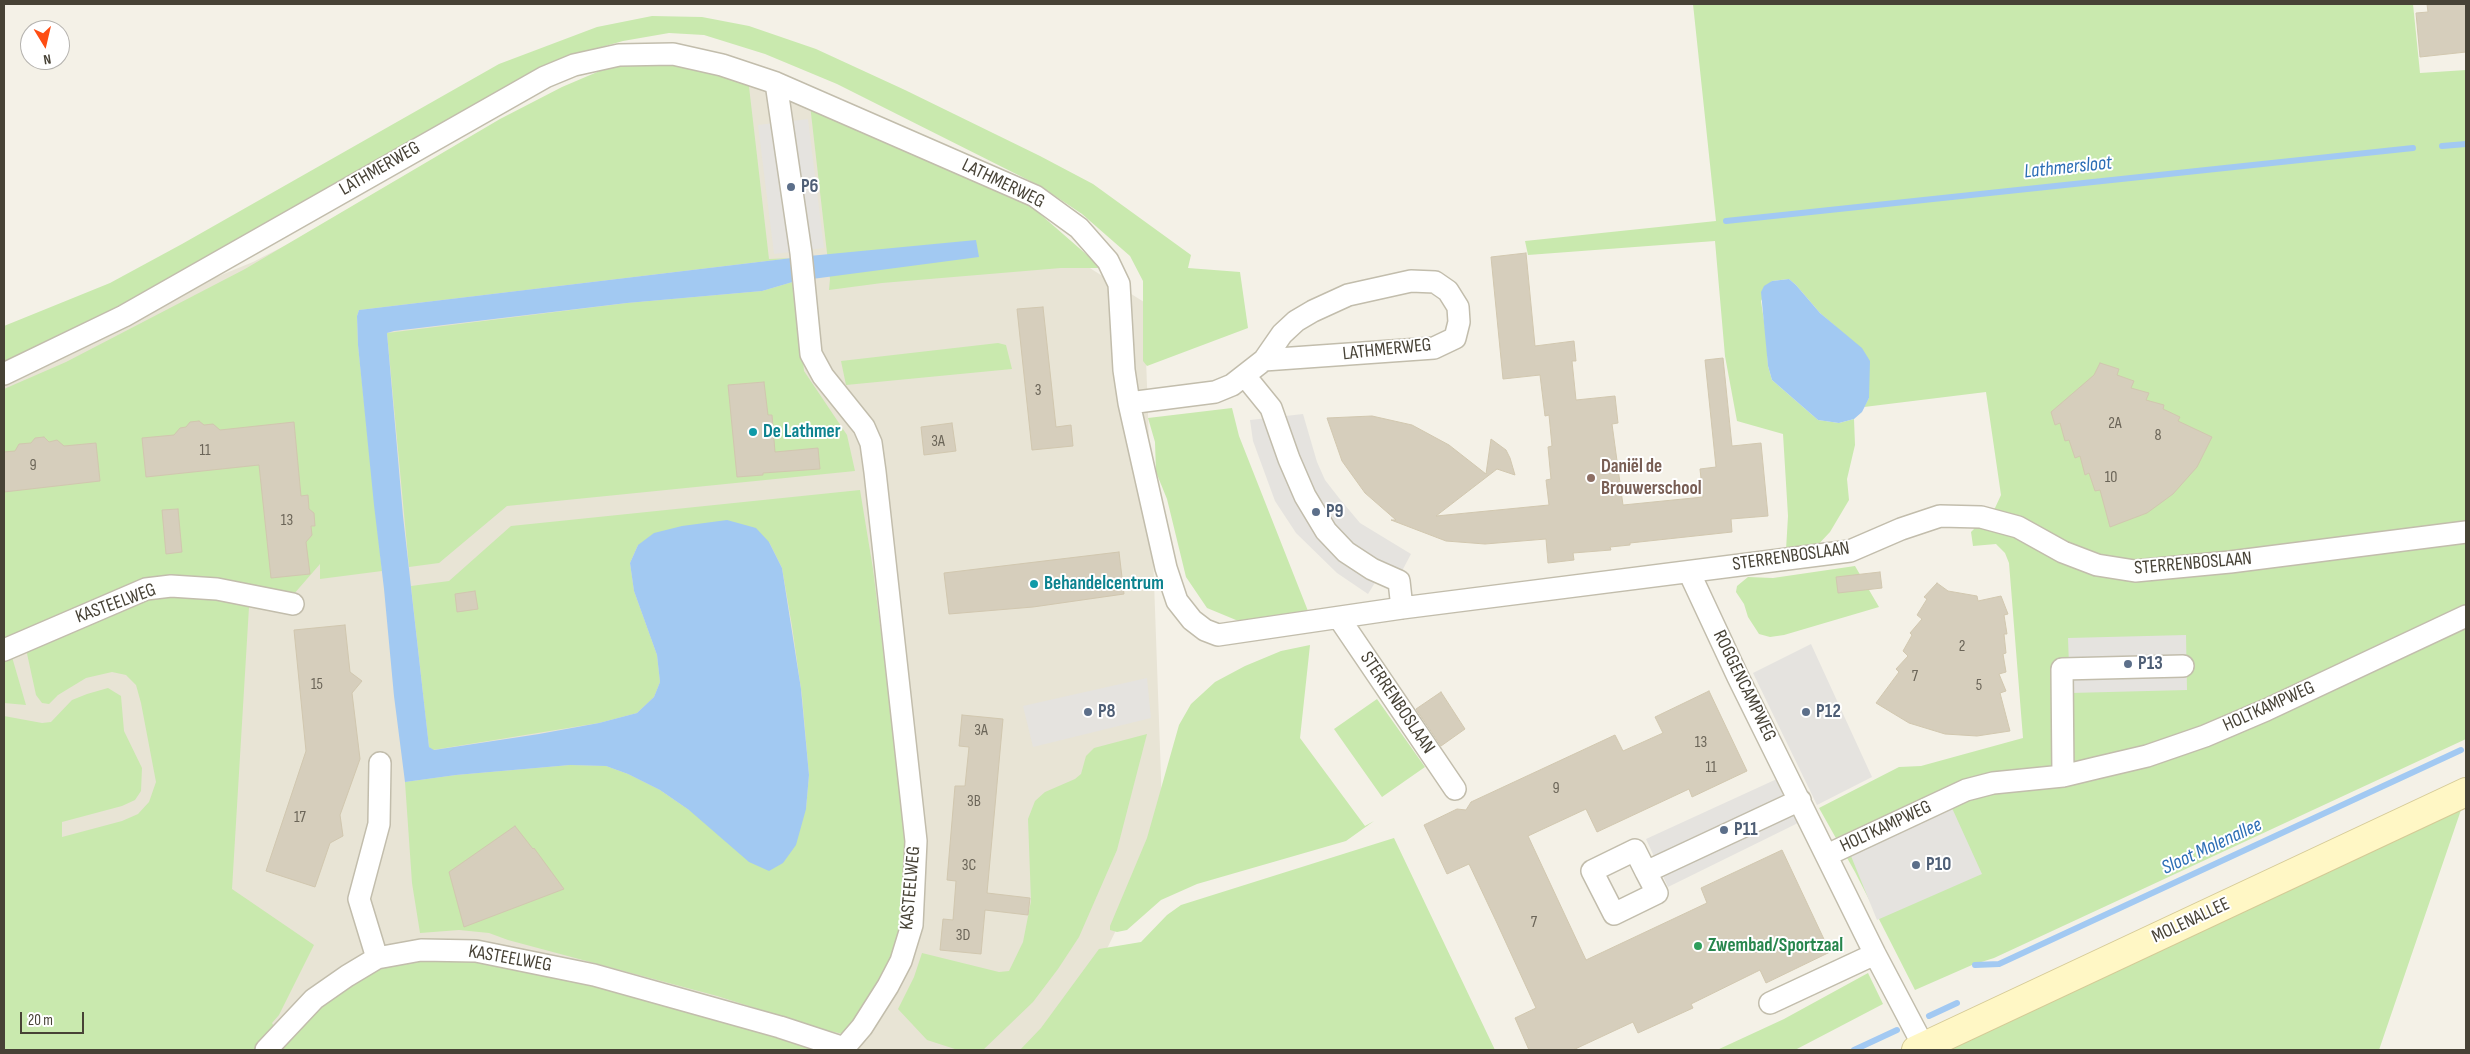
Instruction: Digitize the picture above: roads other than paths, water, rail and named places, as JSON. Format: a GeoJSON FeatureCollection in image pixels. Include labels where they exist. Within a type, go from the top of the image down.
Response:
{"type":"FeatureCollection","features":[{"type":"Feature","properties":{"kind":"main road","name":"MOLENALLEE"},"geometry":{"type":"LineString","coordinates":[[1920,1049],[2466,792]]}},
{"type":"Feature","properties":{"kind":"street","name":"LATHMERWEG"},"geometry":{"type":"LineString","coordinates":[[4,374],[124,316],[504,98],[545,77],[574,65],[619,55],[673,54],[722,65],[776,83],[1035,196],[1079,228],[1108,261],[1119,284],[1124,370],[1129,403],[1166,568],[1177,601],[1198,625],[1218,635]]}},
{"type":"Feature","properties":{"kind":"street","name":"KASTEELWEG"},"geometry":{"type":"LineString","coordinates":[[266,1050],[314,999],[377,958],[421,950],[476,951],[594,974],[780,1027],[844,1048],[876,1006],[901,961],[912,925],[916,876],[915,832],[871,443],[864,426],[823,376],[812,354],[801,254],[776,83]]}},
{"type":"Feature","properties":{"kind":"street","name":"LATHMERWEG"},"geometry":{"type":"LineString","coordinates":[[1129,403],[1214,392],[1232,385],[1264,360],[1282,334],[1296,321],[1313,311],[1357,292],[1411,281],[1435,282],[1448,291],[1458,307],[1459,322],[1455,338],[1434,348],[1264,360]]}},
{"type":"Feature","properties":{"kind":"street"},"geometry":{"type":"LineString","coordinates":[[1245,376],[1271,408],[1289,459],[1305,496],[1326,531],[1346,552],[1372,569],[1399,581],[1402,608]]}},
{"type":"Feature","properties":{"kind":"street","name":"STERRENBOSLAAN"},"geometry":{"type":"LineString","coordinates":[[1218,635],[1402,608],[1850,551],[1901,529],[1940,516],[1982,517],[2018,527],[2063,552],[2097,566],[2135,571],[2240,561],[2466,532]]}},
{"type":"Feature","properties":{"kind":"street","name":"ROGGENCAMPWEG"},"geometry":{"type":"LineString","coordinates":[[1689,572],[1738,677],[1827,855],[1920,1049]]}},
{"type":"Feature","properties":{"kind":"street","name":"KASTEELWEG"},"geometry":{"type":"LineString","coordinates":[[4,650],[146,589],[171,586],[216,589],[293,604]]}},
{"type":"Feature","properties":{"kind":"street","name":"HOLTKAMPWEG"},"geometry":{"type":"LineString","coordinates":[[1827,855],[1966,790],[1993,783],[2062,776],[2146,756],[2205,736],[2266,710],[2466,616]]}},
{"type":"Feature","properties":{"kind":"street","name":"STERRENBOSLAAN"},"geometry":{"type":"LineString","coordinates":[[1339,618],[1455,789]]}},
{"type":"Feature","properties":{"kind":"street"},"geometry":{"type":"LineString","coordinates":[[2062,776],[2062,669],[2183,666]]}},
{"type":"Feature","properties":{"kind":"street"},"geometry":{"type":"LineString","coordinates":[[377,958],[358,899],[379,824],[380,763]]}},
{"type":"Feature","properties":{"kind":"street"},"geometry":{"type":"LineString","coordinates":[[1646,872],[1800,800]]}},
{"type":"Feature","properties":{"kind":"street"},"geometry":{"type":"LineString","coordinates":[[1770,1003],[1875,954]]}},
{"type":"Feature","properties":{"kind":"water"},"geometry":{"type":"Polygon","coordinates":[[[976,240],[979,257],[812,279],[809,256],[976,240]]]}},
{"type":"Feature","properties":{"kind":"water"},"geometry":{"type":"Polygon","coordinates":[[[792,258],[796,281],[762,291],[627,303],[387,333],[403,516],[429,747],[434,750],[539,734],[599,723],[637,713],[654,697],[660,682],[657,655],[634,591],[630,563],[638,545],[654,533],[682,526],[727,520],[756,528],[769,542],[782,568],[801,689],[809,775],[806,809],[796,845],[783,863],[769,871],[749,862],[689,810],[660,790],[628,774],[606,766],[570,765],[456,775],[405,782],[394,696],[358,345],[357,316],[359,310],[792,258]]]}},
{"type":"Feature","properties":{"kind":"water"},"geometry":{"type":"Polygon","coordinates":[[[1789,279],[1820,313],[1862,348],[1870,361],[1869,398],[1862,412],[1854,419],[1839,423],[1818,420],[1772,380],[1768,366],[1761,292],[1764,286],[1772,281],[1789,279]]]}},
{"type":"Feature","properties":{"kind":"waterway","name":"Lathmersloot"},"geometry":{"type":"LineString","coordinates":[[2442,146],[2466,144]]}},
{"type":"Feature","properties":{"kind":"waterway","name":"Lathmersloot"},"geometry":{"type":"LineString","coordinates":[[1726,221],[2413,148]]}},
{"type":"Feature","properties":{"kind":"waterway","name":"Sloot Molenallee"},"geometry":{"type":"LineString","coordinates":[[1975,965],[1999,964],[2461,750]]}},
{"type":"Feature","properties":{"kind":"waterway","name":"Sloot Molenallee"},"geometry":{"type":"LineString","coordinates":[[1929,1016],[1957,1003]]}},
{"type":"Feature","properties":{"kind":"waterway","name":"Sloot Molenallee"},"geometry":{"type":"LineString","coordinates":[[1854,1050],[1897,1030]]}},
{"type":"Feature","properties":{"kind":"place","name":"P6"},"geometry":{"type":"Point","coordinates":[791,187]}},
{"type":"Feature","properties":{"kind":"place","name":"De Lathmer"},"geometry":{"type":"Point","coordinates":[753,432]}},
{"type":"Feature","properties":{"kind":"place","name":"Daniël de Brouwerschool"},"geometry":{"type":"Point","coordinates":[1591,478]}},
{"type":"Feature","properties":{"kind":"place","name":"P9"},"geometry":{"type":"Point","coordinates":[1316,512]}},
{"type":"Feature","properties":{"kind":"place","name":"Behandelcentrum"},"geometry":{"type":"Point","coordinates":[1034,584]}},
{"type":"Feature","properties":{"kind":"place","name":"P13"},"geometry":{"type":"Point","coordinates":[2128,664]}},
{"type":"Feature","properties":{"kind":"place","name":"P8"},"geometry":{"type":"Point","coordinates":[1088,712]}},
{"type":"Feature","properties":{"kind":"place","name":"P12"},"geometry":{"type":"Point","coordinates":[1806,712]}},
{"type":"Feature","properties":{"kind":"place","name":"P11"},"geometry":{"type":"Point","coordinates":[1724,830]}},
{"type":"Feature","properties":{"kind":"place","name":"P10"},"geometry":{"type":"Point","coordinates":[1916,865]}},
{"type":"Feature","properties":{"kind":"place","name":"Zwembad/Sportzaal"},"geometry":{"type":"Point","coordinates":[1698,946]}}]}
